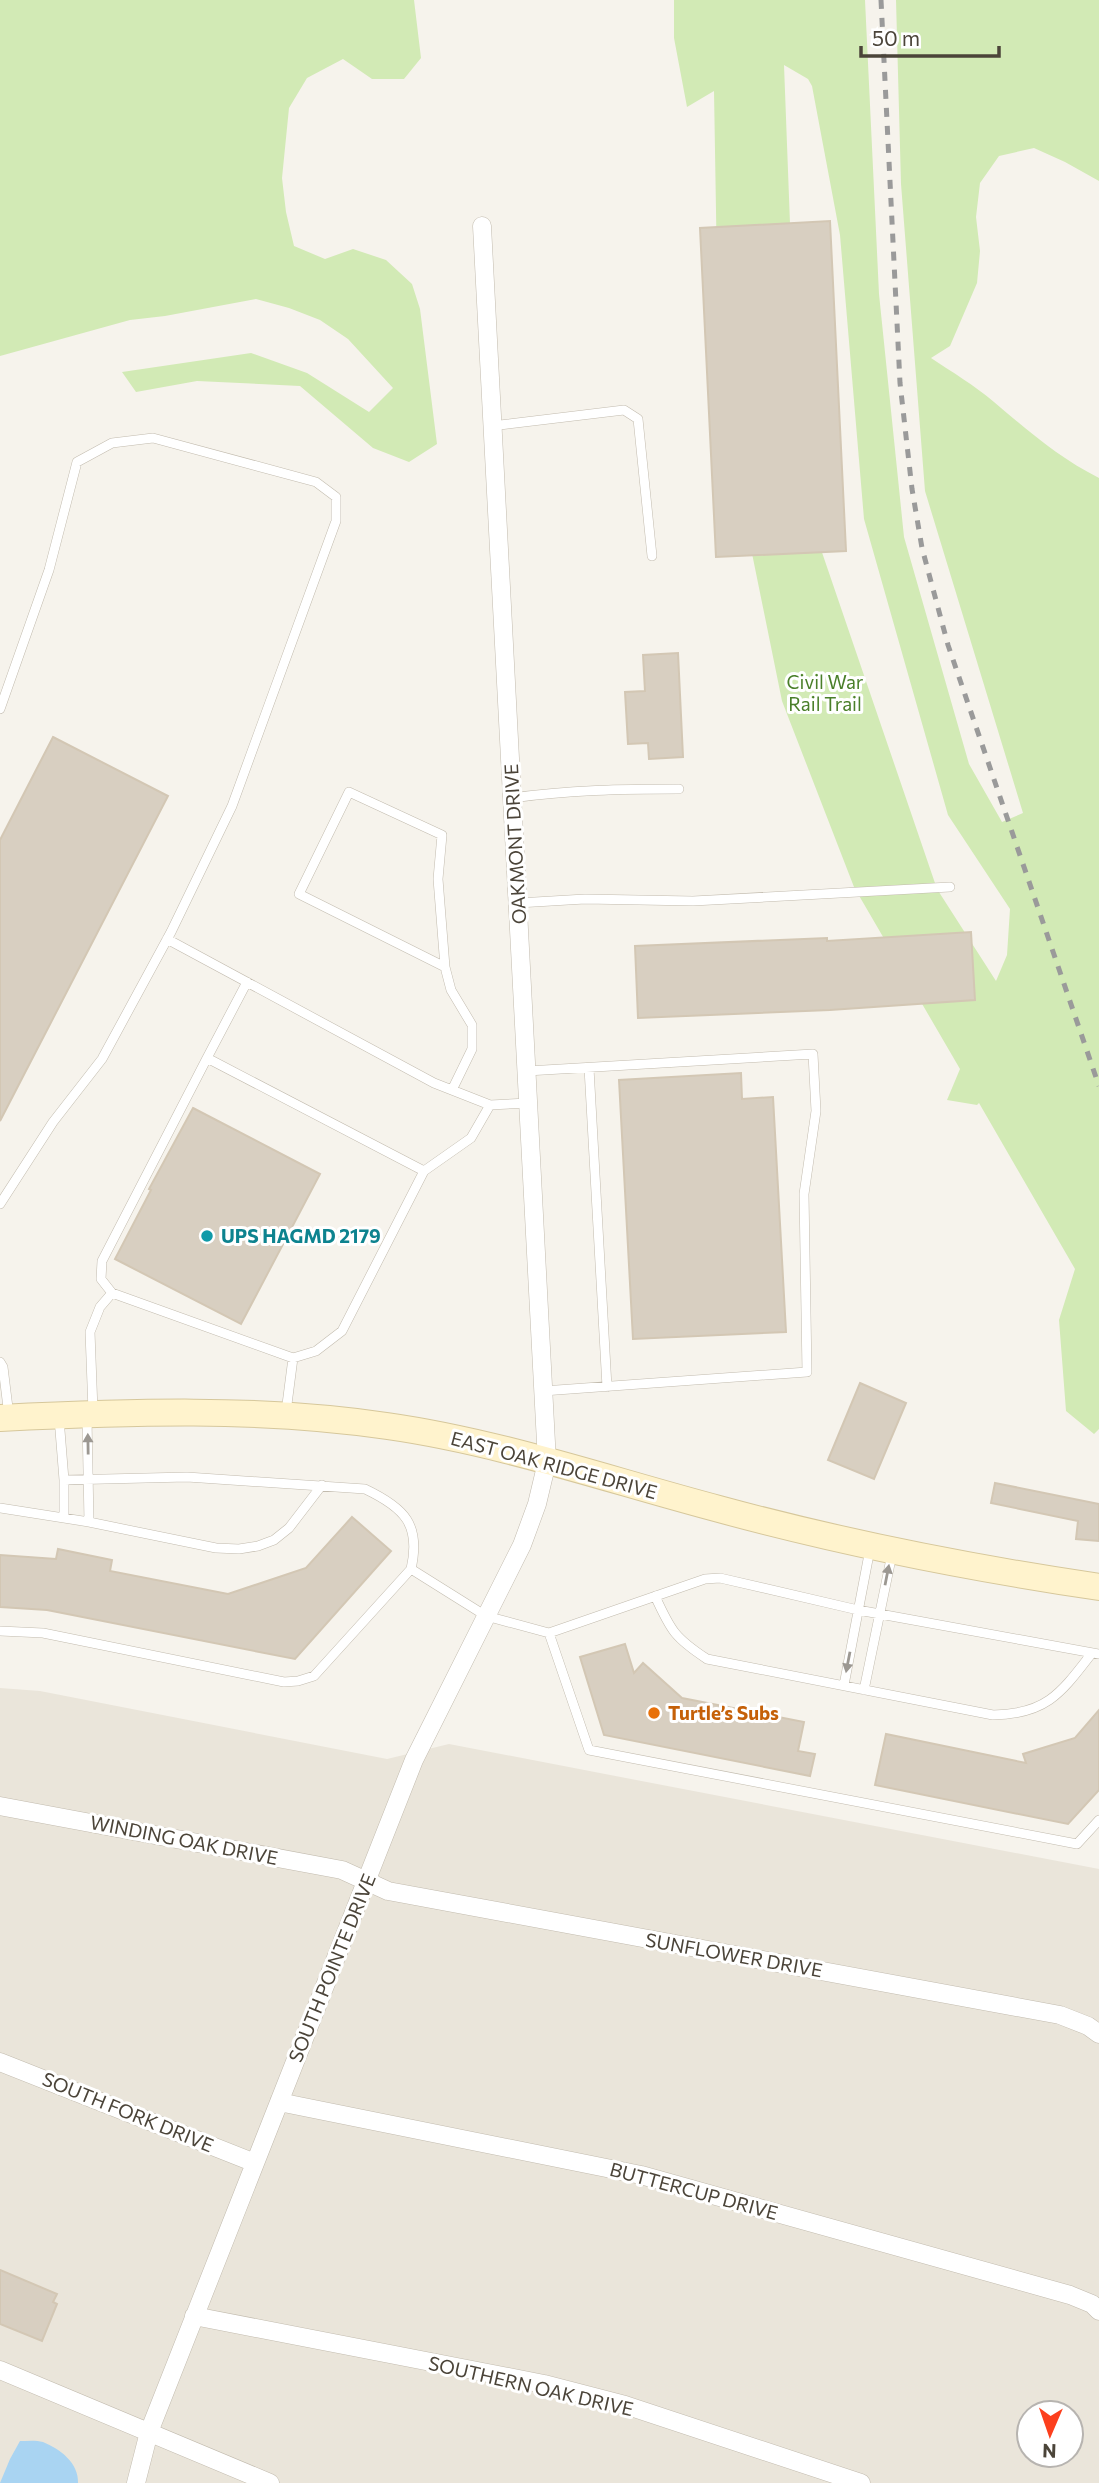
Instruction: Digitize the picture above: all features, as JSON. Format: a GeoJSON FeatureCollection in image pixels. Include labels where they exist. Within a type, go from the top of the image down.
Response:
{"type":"FeatureCollection","features":[{"type":"Feature","properties":{"kind":"main road","name":"EAST OAK RIDGE DRIVE"},"geometry":{"type":"LineString","coordinates":[[4,1418],[180,1411],[286,1415],[388,1426],[451,1437],[721,1510],[881,1549],[1099,1587]]}},
{"type":"Feature","properties":{"kind":"street","name":"OAKMONT DRIVE"},"geometry":{"type":"LineString","coordinates":[[482,226],[547,1462]]}},
{"type":"Feature","properties":{"kind":"street","name":"SOUTH POINTE DRIVE"},"geometry":{"type":"LineString","coordinates":[[136,2483],[149,2432],[414,1760],[522,1545],[537,1504],[547,1462]]}},
{"type":"Feature","properties":{"kind":"street","name":"WINDING OAK DRIVE"},"geometry":{"type":"LineString","coordinates":[[0,1806],[342,1870],[367,1881]]}},
{"type":"Feature","properties":{"kind":"street","name":"SUNFLOWER DRIVE"},"geometry":{"type":"LineString","coordinates":[[367,1881],[388,1891],[1060,2015],[1088,2026],[1099,2034]]}},
{"type":"Feature","properties":{"kind":"street","name":"SOUTH FORK DRIVE"},"geometry":{"type":"LineString","coordinates":[[0,2062],[255,2163]]}},
{"type":"Feature","properties":{"kind":"street","name":"BUTTERCUP DRIVE"},"geometry":{"type":"LineString","coordinates":[[279,2102],[588,2162],[641,2175],[1070,2295],[1091,2304],[1099,2311]]}},
{"type":"Feature","properties":{"kind":"street","name":"SOUTHERN OAK DRIVE"},"geometry":{"type":"LineString","coordinates":[[194,2316],[544,2384],[625,2405],[861,2483]]}},
{"type":"Feature","properties":{"kind":"street"},"geometry":{"type":"LineString","coordinates":[[0,2370],[270,2483]]}},
{"type":"Feature","properties":{"kind":"lane"},"geometry":{"type":"LineString","coordinates":[[492,426],[624,410],[638,419],[652,556]]}},
{"type":"Feature","properties":{"kind":"lane"},"geometry":{"type":"LineString","coordinates":[[0,709],[49,570],[77,462],[112,443],[153,438],[316,482],[336,497],[337,521],[232,806],[167,939],[102,1059],[53,1122],[0,1204]]}},
{"type":"Feature","properties":{"kind":"lane"},"geometry":{"type":"LineString","coordinates":[[512,798],[604,789],[679,789]]}},
{"type":"Feature","properties":{"kind":"lane"},"geometry":{"type":"LineString","coordinates":[[445,967],[299,894],[349,792],[442,835],[438,879],[445,967],[451,990],[472,1025],[472,1049],[452,1090]]}},
{"type":"Feature","properties":{"kind":"lane"},"geometry":{"type":"LineString","coordinates":[[518,903],[585,898],[693,901],[950,887]]}},
{"type":"Feature","properties":{"kind":"lane"},"geometry":{"type":"LineString","coordinates":[[167,939],[434,1083],[490,1105],[528,1103]]}},
{"type":"Feature","properties":{"kind":"lane"},"geometry":{"type":"LineString","coordinates":[[247,982],[102,1262],[101,1279],[112,1293],[293,1358],[316,1350],[342,1331],[424,1171],[471,1138],[490,1105]]}},
{"type":"Feature","properties":{"kind":"lane"},"geometry":{"type":"LineString","coordinates":[[527,1071],[813,1054],[816,1111],[804,1194],[807,1372],[543,1391]]}},
{"type":"Feature","properties":{"kind":"lane"},"geometry":{"type":"LineString","coordinates":[[207,1058],[424,1171]]}},
{"type":"Feature","properties":{"kind":"lane"},"geometry":{"type":"LineString","coordinates":[[589,1068],[607,1387]]}},
{"type":"Feature","properties":{"kind":"lane"},"geometry":{"type":"LineString","coordinates":[[89,1522],[90,1332],[100,1307],[112,1293]]}},
{"type":"Feature","properties":{"kind":"lane"},"geometry":{"type":"LineString","coordinates":[[286,1415],[293,1358]]}},
{"type":"Feature","properties":{"kind":"lane"},"geometry":{"type":"LineString","coordinates":[[0,1362],[3,1367],[4,1418]]}},
{"type":"Feature","properties":{"kind":"lane"},"geometry":{"type":"LineString","coordinates":[[59,1416],[64,1517]]}},
{"type":"Feature","properties":{"kind":"lane"},"geometry":{"type":"LineString","coordinates":[[0,1631],[43,1633],[284,1682],[298,1681],[314,1675],[411,1569],[416,1548],[412,1528],[403,1516],[382,1497],[365,1489],[187,1477],[64,1480]]}},
{"type":"Feature","properties":{"kind":"lane"},"geometry":{"type":"LineString","coordinates":[[0,1508],[64,1517],[216,1548],[239,1549],[274,1540],[289,1528],[322,1485]]}},
{"type":"Feature","properties":{"kind":"lane"},"geometry":{"type":"LineString","coordinates":[[844,1685],[858,1610],[881,1549]]}},
{"type":"Feature","properties":{"kind":"lane"},"geometry":{"type":"LineString","coordinates":[[864,1690],[880,1614],[881,1549]]}},
{"type":"Feature","properties":{"kind":"lane"},"geometry":{"type":"LineString","coordinates":[[411,1569],[486,1616],[549,1633],[705,1579],[720,1578],[858,1610],[1095,1653]]}},
{"type":"Feature","properties":{"kind":"lane"},"geometry":{"type":"LineString","coordinates":[[655,1596],[671,1629],[687,1646],[707,1659],[993,1715],[1013,1715],[1049,1702],[1095,1653]]}},
{"type":"Feature","properties":{"kind":"lane"},"geometry":{"type":"LineString","coordinates":[[549,1633],[589,1750],[1077,1844],[1099,1820]]}},
{"type":"Feature","properties":{"kind":"shaded area"},"geometry":{"type":"Polygon","coordinates":[[[0,1688],[40,1691],[387,1759],[449,1744],[1099,1869],[1099,2483],[0,2483],[0,1688]]]}},
{"type":"Feature","properties":{"kind":"green space"},"geometry":{"type":"Polygon","coordinates":[[[0,0],[414,0],[421,58],[404,79],[372,79],[343,59],[307,78],[289,108],[282,178],[294,246],[325,259],[353,249],[386,260],[412,284],[420,309],[437,444],[409,462],[373,448],[300,386],[197,381],[136,392],[122,372],[251,353],[307,373],[369,412],[393,388],[348,339],[320,320],[256,299],[130,320],[0,356],[0,0]]]}},
{"type":"Feature","properties":{"kind":"green space","name":"Civil War Rail Trail"},"geometry":{"type":"Polygon","coordinates":[[[674,0],[865,0],[879,294],[904,537],[969,764],[1002,822],[1023,813],[925,491],[901,184],[896,0],[1099,0],[1099,181],[1034,148],[999,156],[980,183],[976,217],[980,251],[977,283],[950,346],[931,358],[979,390],[1057,453],[1099,478],[1099,1429],[1094,1434],[1066,1411],[1059,1320],[1075,1269],[979,1103],[977,1105],[947,1100],[960,1069],[854,887],[782,701],[719,391],[714,91],[687,107],[674,38],[674,0]],[[784,65],[800,488],[937,889],[996,981],[1007,955],[1010,909],[948,815],[864,519],[840,235],[812,86],[808,79],[784,65]]]}},
{"type":"Feature","properties":{"kind":"water"},"geometry":{"type":"Polygon","coordinates":[[[20,2441],[43,2442],[62,2453],[72,2463],[78,2483],[0,2483],[20,2441]]]}},
{"type":"Feature","properties":{"kind":"building"},"geometry":{"type":"Polygon","coordinates":[[[830,221],[846,551],[716,557],[700,228],[830,221]]]}},
{"type":"Feature","properties":{"kind":"building"},"geometry":{"type":"Polygon","coordinates":[[[678,653],[683,757],[649,759],[648,743],[628,744],[625,692],[645,691],[643,655],[678,653]]]}},
{"type":"Feature","properties":{"kind":"building"},"geometry":{"type":"Polygon","coordinates":[[[53,737],[168,796],[0,1121],[0,840],[53,737]]]}},
{"type":"Feature","properties":{"kind":"building"},"geometry":{"type":"Polygon","coordinates":[[[971,932],[975,1000],[830,1010],[638,1018],[635,946],[827,938],[827,941],[971,932]]]}},
{"type":"Feature","properties":{"kind":"building"},"geometry":{"type":"Polygon","coordinates":[[[741,1073],[742,1099],[773,1097],[786,1332],[633,1339],[619,1080],[741,1073]]]}},
{"type":"Feature","properties":{"kind":"building","name":"UPS HAGMD 2179"},"geometry":{"type":"Polygon","coordinates":[[[193,1108],[320,1174],[241,1324],[115,1259],[193,1108]]]}},
{"type":"Feature","properties":{"kind":"building"},"geometry":{"type":"Polygon","coordinates":[[[860,1383],[906,1403],[874,1479],[828,1460],[860,1383]]]}},
{"type":"Feature","properties":{"kind":"building"},"geometry":{"type":"Polygon","coordinates":[[[995,1483],[1099,1504],[1099,1541],[1076,1539],[1078,1521],[991,1503],[995,1483]]]}},
{"type":"Feature","properties":{"kind":"building"},"geometry":{"type":"Polygon","coordinates":[[[352,1517],[391,1551],[295,1659],[47,1610],[0,1607],[0,1555],[56,1559],[58,1549],[112,1560],[110,1571],[228,1594],[306,1568],[352,1517]]]}},
{"type":"Feature","properties":{"kind":"building"},"geometry":{"type":"Polygon","coordinates":[[[625,1644],[634,1673],[643,1663],[682,1698],[804,1722],[798,1751],[815,1754],[810,1776],[604,1735],[580,1657],[625,1644]]]}},
{"type":"Feature","properties":{"kind":"building"},"geometry":{"type":"Polygon","coordinates":[[[1099,1710],[1099,1790],[1068,1824],[875,1785],[886,1734],[1026,1763],[1023,1754],[1075,1738],[1099,1710]]]}},
{"type":"Feature","properties":{"kind":"building"},"geometry":{"type":"Polygon","coordinates":[[[0,2270],[57,2294],[53,2302],[57,2304],[42,2341],[0,2324],[0,2270]]]}},
{"type":"Feature","properties":{"kind":"railway"},"geometry":{"type":"LineString","coordinates":[[881,0],[900,383],[912,489],[922,548],[948,645],[1099,1086]]}},
{"type":"Feature","properties":{"kind":"place","name":"UPS HAGMD 2179"},"geometry":{"type":"Point","coordinates":[207,1236]}},
{"type":"Feature","properties":{"kind":"place","name":"Turtle’s Subs"},"geometry":{"type":"Point","coordinates":[654,1713]}}]}
